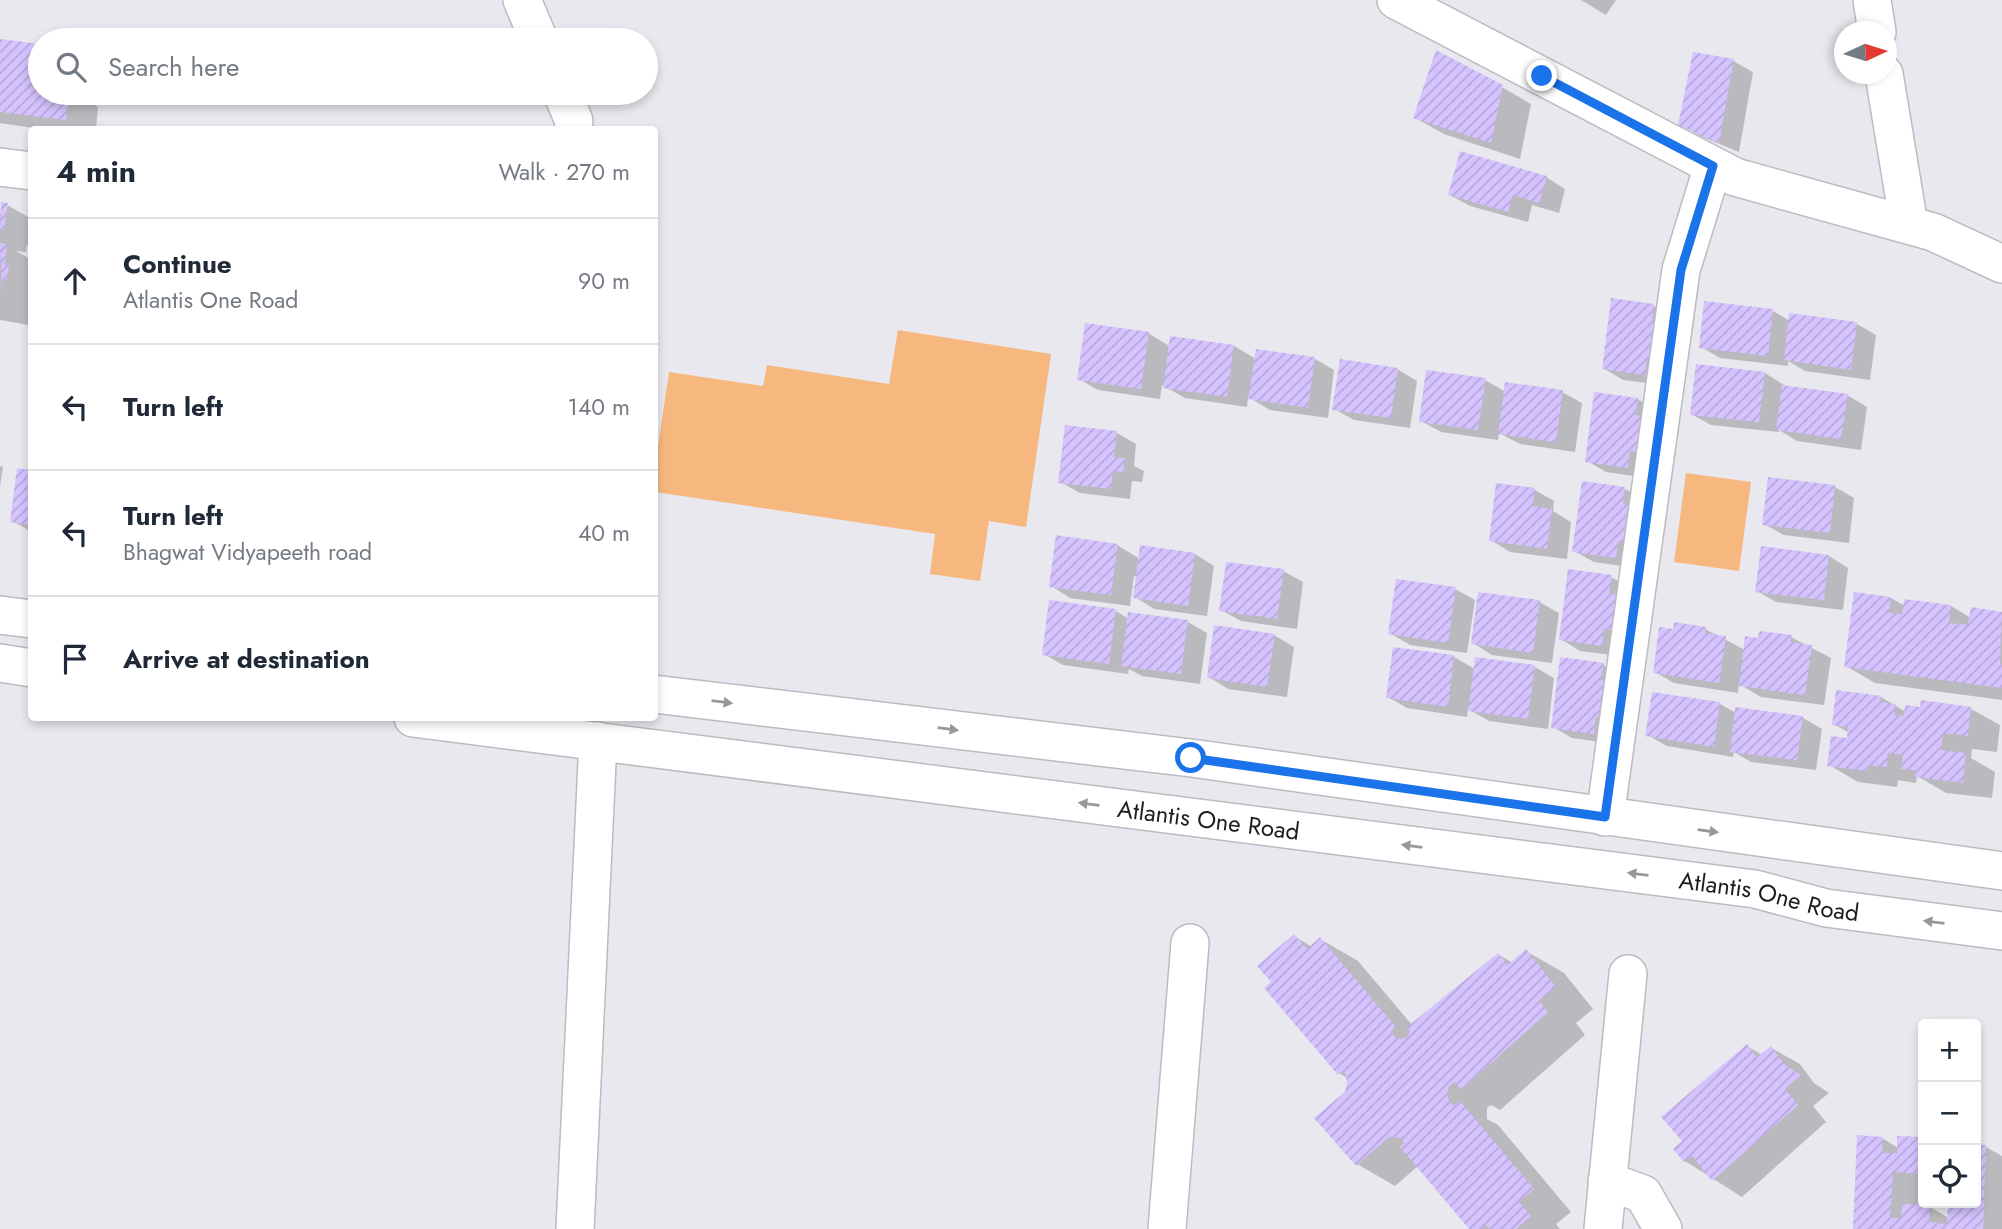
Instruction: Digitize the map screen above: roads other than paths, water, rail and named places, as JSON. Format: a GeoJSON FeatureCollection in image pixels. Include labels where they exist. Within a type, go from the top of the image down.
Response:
{"type":"FeatureCollection","features":[{"type":"Feature","properties":{"kind":"street"},"geometry":{"type":"LineString","coordinates":[[522,0],[534,28]]}},
{"type":"Feature","properties":{"kind":"street"},"geometry":{"type":"LineString","coordinates":[[1395,0],[1735,177],[1933,232],[2002,264]]}},
{"type":"Feature","properties":{"kind":"street"},"geometry":{"type":"LineString","coordinates":[[1872,0],[1875,21]]}},
{"type":"Feature","properties":{"kind":"street"},"geometry":{"type":"LineString","coordinates":[[1886,84],[1909,225]]}},
{"type":"Feature","properties":{"kind":"street"},"geometry":{"type":"LineString","coordinates":[[567,105],[573,126]]}},
{"type":"Feature","properties":{"kind":"street"},"geometry":{"type":"LineString","coordinates":[[1605,817],[1681,270],[1713,166]]}},
{"type":"Feature","properties":{"kind":"street"},"geometry":{"type":"LineString","coordinates":[[0,167],[28,170]]}},
{"type":"Feature","properties":{"kind":"street"},"geometry":{"type":"LineString","coordinates":[[0,615],[28,618]]}},
{"type":"Feature","properties":{"kind":"street"},"geometry":{"type":"LineString","coordinates":[[0,663],[28,667]]}},
{"type":"Feature","properties":{"kind":"street"},"geometry":{"type":"LineString","coordinates":[[658,694],[1191,758],[2002,871]]}},
{"type":"Feature","properties":{"kind":"street","name":"Atlantis One Road"},"geometry":{"type":"LineString","coordinates":[[437,721],[1755,890],[1826,908],[2002,931]]}},
{"type":"Feature","properties":{"kind":"street"},"geometry":{"type":"LineString","coordinates":[[575,1229],[598,741]]}},
{"type":"Feature","properties":{"kind":"street"},"geometry":{"type":"LineString","coordinates":[[1167,1229],[1190,943]]}},
{"type":"Feature","properties":{"kind":"street"},"geometry":{"type":"LineString","coordinates":[[1602,1229],[1628,974]]}},
{"type":"Feature","properties":{"kind":"street"},"geometry":{"type":"LineString","coordinates":[[1607,1181],[1643,1194],[1663,1229]]}}]}
